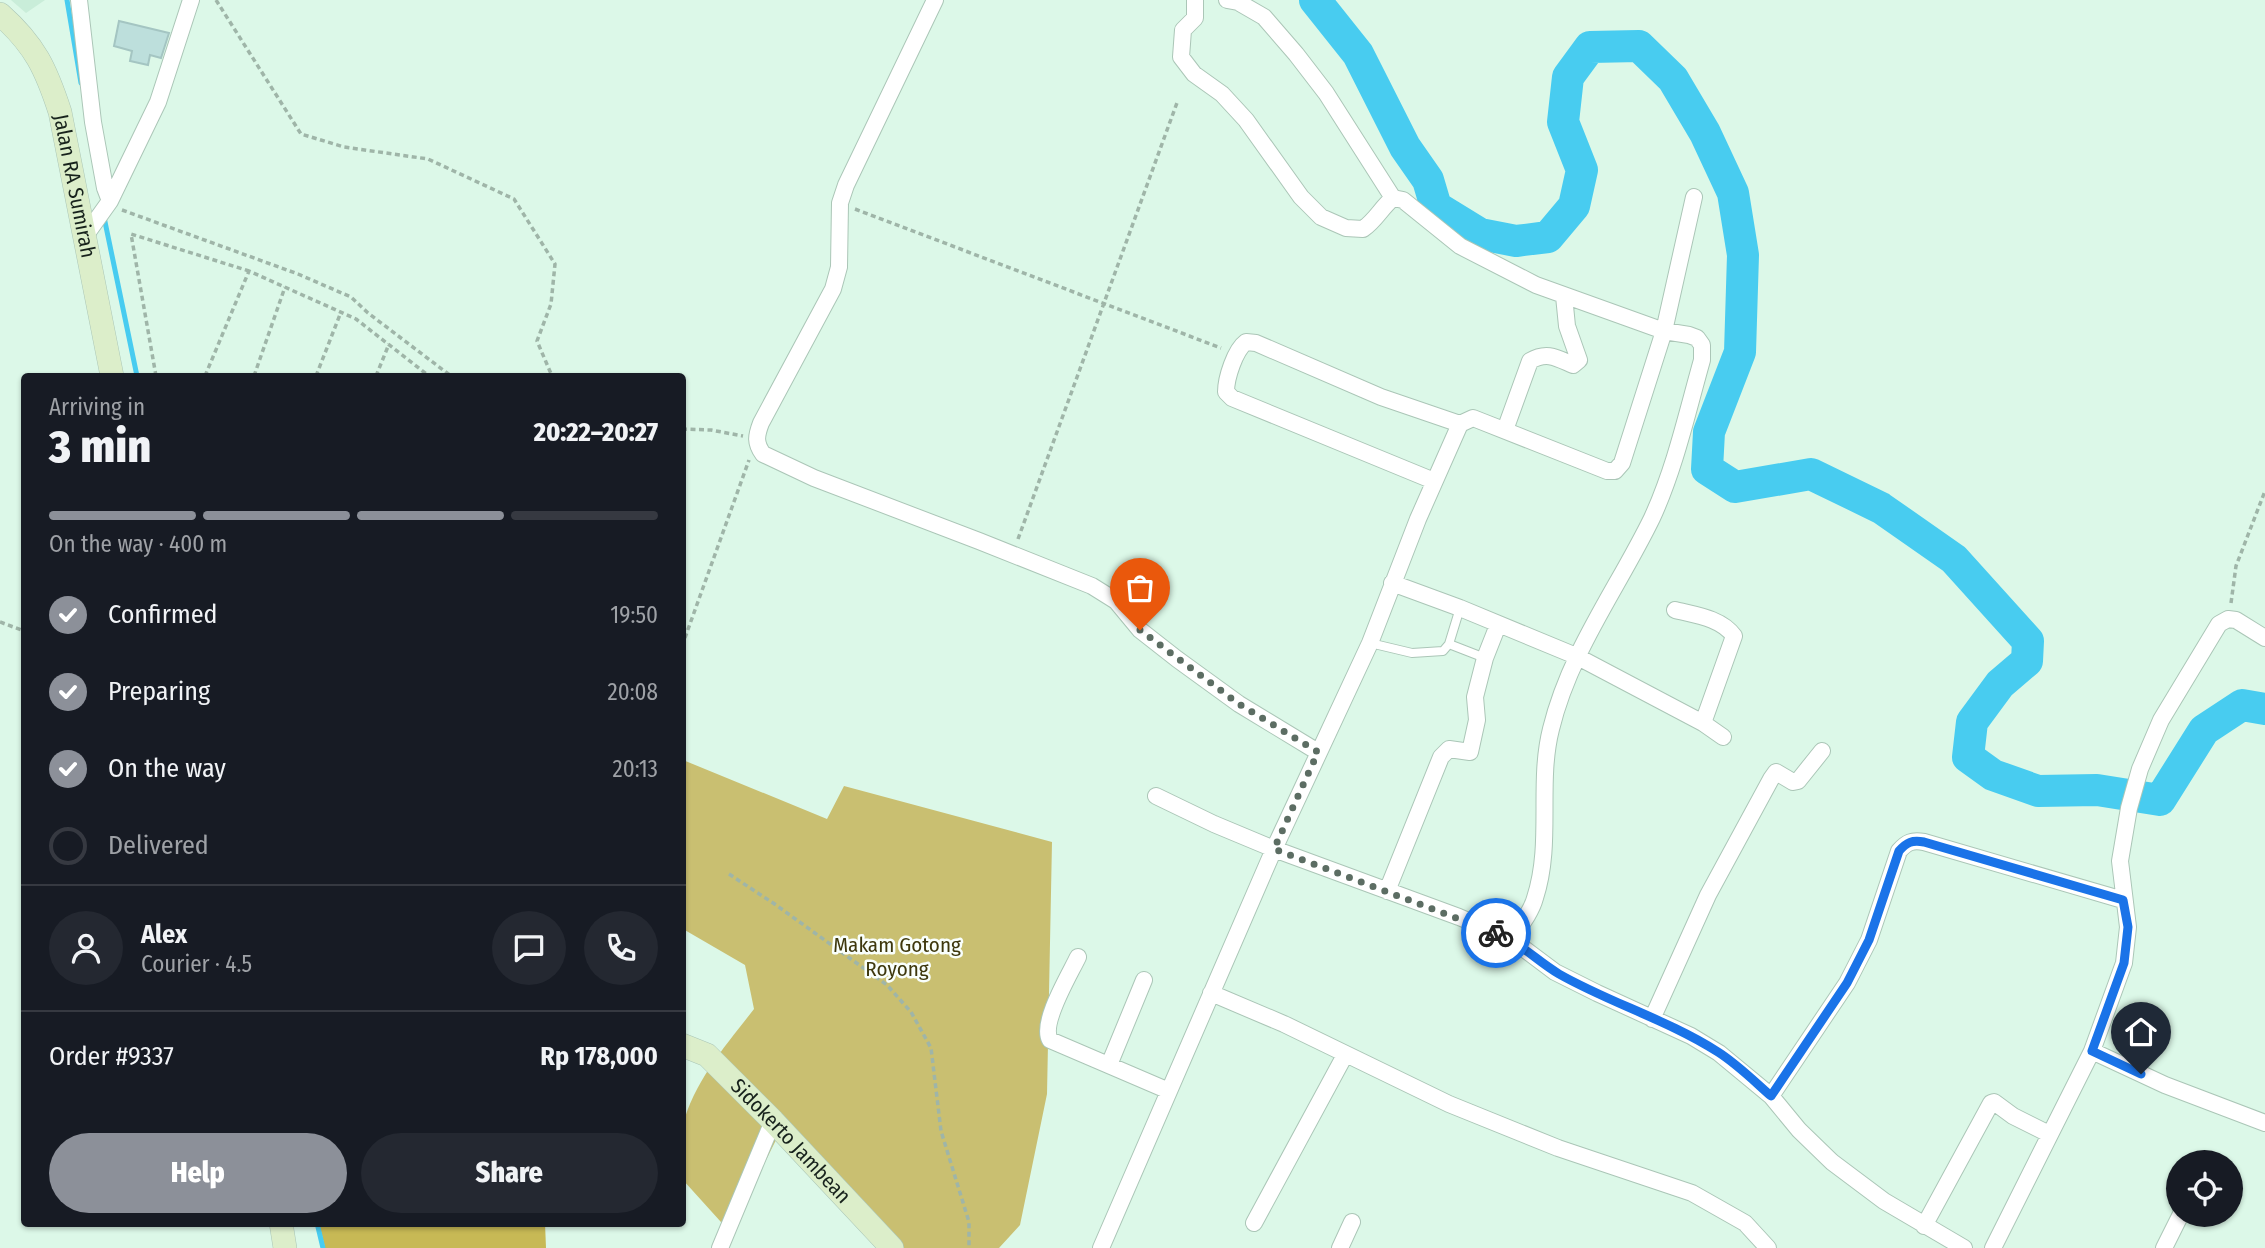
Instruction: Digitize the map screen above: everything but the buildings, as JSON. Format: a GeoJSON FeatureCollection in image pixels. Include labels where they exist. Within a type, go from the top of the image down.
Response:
{"type":"FeatureCollection","features":[{"type":"Feature","properties":{"kind":"main road","name":"Jalan RA Sumirah"},"geometry":{"type":"LineString","coordinates":[[0,14],[32,47],[48,75],[60,112],[111,373]]}},
{"type":"Feature","properties":{"kind":"main road","name":"Sidokerto Jambean"},"geometry":{"type":"LineString","coordinates":[[686,1047],[707,1055],[773,1121],[891,1248]]}},
{"type":"Feature","properties":{"kind":"main road"},"geometry":{"type":"LineString","coordinates":[[282,1227],[285,1248]]}},
{"type":"Feature","properties":{"kind":"street"},"geometry":{"type":"LineString","coordinates":[[79,0],[106,207]]}},
{"type":"Feature","properties":{"kind":"street"},"geometry":{"type":"LineString","coordinates":[[85,236],[106,207],[158,102],[191,0]]}},
{"type":"Feature","properties":{"kind":"street"},"geometry":{"type":"LineString","coordinates":[[935,0],[846,185],[840,203],[839,267],[833,289],[761,423],[756,439],[763,454],[814,478],[1092,586],[1116,601],[1140,630],[1177,659],[1239,704],[1318,752]]}},
{"type":"Feature","properties":{"kind":"street"},"geometry":{"type":"LineString","coordinates":[[1200,0],[1195,18],[1184,30],[1181,57],[1194,74],[1222,94],[1245,120],[1301,197],[1321,217],[1346,228],[1363,229],[1376,220],[1382,207],[1393,198]]}},
{"type":"Feature","properties":{"kind":"street"},"geometry":{"type":"LineString","coordinates":[[1227,0],[1238,2],[1264,17],[1296,54],[1326,93],[1393,198],[1403,200],[1460,246],[1493,264],[1563,296],[1664,331],[1697,338],[1702,345],[1702,360],[1668,480],[1654,513],[1576,656],[1550,729],[1545,762],[1544,859],[1540,882],[1531,908],[1511,939]]}},
{"type":"Feature","properties":{"kind":"street"},"geometry":{"type":"LineString","coordinates":[[1101,1248],[1274,849],[1370,643],[1392,583],[1460,424],[1473,418],[1607,471],[1615,471],[1622,463],[1664,331],[1694,197]]}},
{"type":"Feature","properties":{"kind":"street"},"geometry":{"type":"LineString","coordinates":[[1505,430],[1530,361],[1539,355],[1551,355],[1573,365],[1579,360],[1567,326],[1563,296]]}},
{"type":"Feature","properties":{"kind":"street"},"geometry":{"type":"LineString","coordinates":[[1434,481],[1232,398],[1226,392],[1226,385],[1241,346],[1246,342],[1256,343],[1381,397],[1460,424]]}},
{"type":"Feature","properties":{"kind":"street"},"geometry":{"type":"LineString","coordinates":[[1392,583],[1576,656],[1703,723],[1723,737]]}},
{"type":"Feature","properties":{"kind":"street"},"geometry":{"type":"LineString","coordinates":[[1675,610],[1717,622],[1728,628],[1734,636],[1703,723]]}},
{"type":"Feature","properties":{"kind":"street"},"geometry":{"type":"LineString","coordinates":[[1993,1248],[2092,1051],[2124,963],[2128,927],[2120,861],[2129,808],[2140,769],[2161,720],[2219,624],[2228,619],[2236,620],[2265,638]]}},
{"type":"Feature","properties":{"kind":"street"},"geometry":{"type":"LineString","coordinates":[[1387,891],[1441,757],[1449,749],[1470,752],[1477,720],[1475,697],[1485,658],[1498,625]]}},
{"type":"Feature","properties":{"kind":"street"},"geometry":{"type":"LineString","coordinates":[[1652,1019],[1708,895],[1771,779],[1779,772],[1793,782],[1798,781],[1822,751]]}},
{"type":"Feature","properties":{"kind":"street"},"geometry":{"type":"LineString","coordinates":[[1156,796],[1274,849],[1511,939],[1555,972],[1691,1036],[1720,1053],[1771,1096],[1798,1130],[1832,1163],[1884,1201],[1964,1248]]}},
{"type":"Feature","properties":{"kind":"street"},"geometry":{"type":"LineString","coordinates":[[1771,1096],[1847,983],[1869,940],[1899,851],[1906,843],[1915,840],[1924,842],[2123,900]]}},
{"type":"Feature","properties":{"kind":"street"},"geometry":{"type":"LineString","coordinates":[[1078,957],[1051,1013],[1047,1035],[1050,1040],[1169,1091]]}},
{"type":"Feature","properties":{"kind":"street"},"geometry":{"type":"LineString","coordinates":[[1109,1065],[1144,979]]}},
{"type":"Feature","properties":{"kind":"street"},"geometry":{"type":"LineString","coordinates":[[1211,993],[1284,1024],[1461,1109],[1559,1148],[1692,1194],[1745,1223],[1768,1248]]}},
{"type":"Feature","properties":{"kind":"street"},"geometry":{"type":"LineString","coordinates":[[2092,1051],[2165,1085],[2265,1123]]}},
{"type":"Feature","properties":{"kind":"street"},"geometry":{"type":"LineString","coordinates":[[1254,1223],[1345,1055]]}},
{"type":"Feature","properties":{"kind":"street"},"geometry":{"type":"LineString","coordinates":[[1924,1226],[1991,1103],[1994,1102],[2013,1116],[2049,1133]]}},
{"type":"Feature","properties":{"kind":"street"},"geometry":{"type":"LineString","coordinates":[[720,1248],[773,1121]]}},
{"type":"Feature","properties":{"kind":"street"},"geometry":{"type":"LineString","coordinates":[[1340,1248],[1352,1222]]}},
{"type":"Feature","properties":{"kind":"street"},"geometry":{"type":"LineString","coordinates":[[2164,1248],[2174,1227]]}},
{"type":"Feature","properties":{"kind":"lane"},"geometry":{"type":"LineString","coordinates":[[1370,643],[1423,653],[1443,651],[1449,644],[1460,608]]}},
{"type":"Feature","properties":{"kind":"lane"},"geometry":{"type":"LineString","coordinates":[[1449,644],[1485,658]]}},
{"type":"Feature","properties":{"kind":"path"},"geometry":{"type":"LineString","coordinates":[[216,0],[301,134],[344,147],[428,159],[514,199],[555,264],[551,304],[537,341],[551,373]]}},
{"type":"Feature","properties":{"kind":"path"},"geometry":{"type":"LineString","coordinates":[[1012,554],[1178,100]]}},
{"type":"Feature","properties":{"kind":"path"},"geometry":{"type":"LineString","coordinates":[[840,203],[1238,354]]}},
{"type":"Feature","properties":{"kind":"path"},"geometry":{"type":"LineString","coordinates":[[106,207],[114,207],[298,274],[351,297],[447,373]]}},
{"type":"Feature","properties":{"kind":"path"},"geometry":{"type":"LineString","coordinates":[[155,373],[131,234],[249,271],[356,319],[425,373]]}},
{"type":"Feature","properties":{"kind":"path"},"geometry":{"type":"LineString","coordinates":[[206,373],[249,271]]}},
{"type":"Feature","properties":{"kind":"path"},"geometry":{"type":"LineString","coordinates":[[255,373],[285,287]]}},
{"type":"Feature","properties":{"kind":"path"},"geometry":{"type":"LineString","coordinates":[[317,373],[341,312]]}},
{"type":"Feature","properties":{"kind":"path"},"geometry":{"type":"LineString","coordinates":[[377,373],[389,344]]}},
{"type":"Feature","properties":{"kind":"path"},"geometry":{"type":"LineString","coordinates":[[686,429],[711,430],[756,439],[686,635]]}},
{"type":"Feature","properties":{"kind":"path"},"geometry":{"type":"LineString","coordinates":[[2228,619],[2236,566],[2265,492]]}},
{"type":"Feature","properties":{"kind":"path"},"geometry":{"type":"LineString","coordinates":[[0,622],[21,630]]}},
{"type":"Feature","properties":{"kind":"path"},"geometry":{"type":"LineString","coordinates":[[729,874],[887,985],[911,1012],[930,1048],[941,1131],[970,1222],[969,1248]]}},
{"type":"Feature","properties":{"kind":"shaded area"},"geometry":{"type":"Polygon","coordinates":[[[11,0],[45,0],[26,13],[11,0]]]}},
{"type":"Feature","properties":{"kind":"shaded area"},"geometry":{"type":"Polygon","coordinates":[[[320,1227],[545,1227],[546,1248],[325,1248],[320,1227]]]}},
{"type":"Feature","properties":{"kind":"green space","name":"Makam Gotong Royong"},"geometry":{"type":"Polygon","coordinates":[[[686,761],[827,819],[844,786],[1052,842],[1047,1094],[1020,1225],[999,1248],[904,1248],[786,1120],[730,1232],[686,1183],[688,1109],[712,1064],[754,1009],[745,965],[686,931],[686,761]]]}},
{"type":"Feature","properties":{"kind":"waterway"},"geometry":{"type":"LineString","coordinates":[[67,0],[81,83]]}},
{"type":"Feature","properties":{"kind":"waterway"},"geometry":{"type":"LineString","coordinates":[[1315,0],[1358,54],[1405,147],[1428,180],[1436,207],[1480,234],[1516,241],[1548,237],[1574,206],[1582,170],[1563,122],[1568,77],[1590,47],[1639,46],[1673,79],[1705,133],[1733,193],[1743,255],[1740,352],[1709,432],[1707,469],[1735,487],[1811,474],[1881,508],[1954,559],[2028,641],[2027,661],[2000,684],[1972,722],[1968,757],[1993,775],[2038,791],[2097,790],[2160,800],[2204,730],[2242,705],[2265,709]]}},
{"type":"Feature","properties":{"kind":"waterway"},"geometry":{"type":"LineString","coordinates":[[104,217],[136,373]]}},
{"type":"Feature","properties":{"kind":"waterway"},"geometry":{"type":"LineString","coordinates":[[318,1227],[323,1248]]}},
{"type":"Feature","properties":{"kind":"way so far"},"geometry":{"type":"LineString","coordinates":[[1140,630],[1239,704],[1318,752],[1274,849],[1496,933]]}},
{"type":"Feature","properties":{"kind":"route"},"geometry":{"type":"LineString","coordinates":[[1496,933],[1511,939],[1555,972],[1691,1036],[1720,1053],[1771,1096],[1847,983],[1869,940],[1899,851],[1906,843],[1915,840],[2123,900],[2128,927],[2124,963],[2092,1051],[2141,1074]]}}]}
